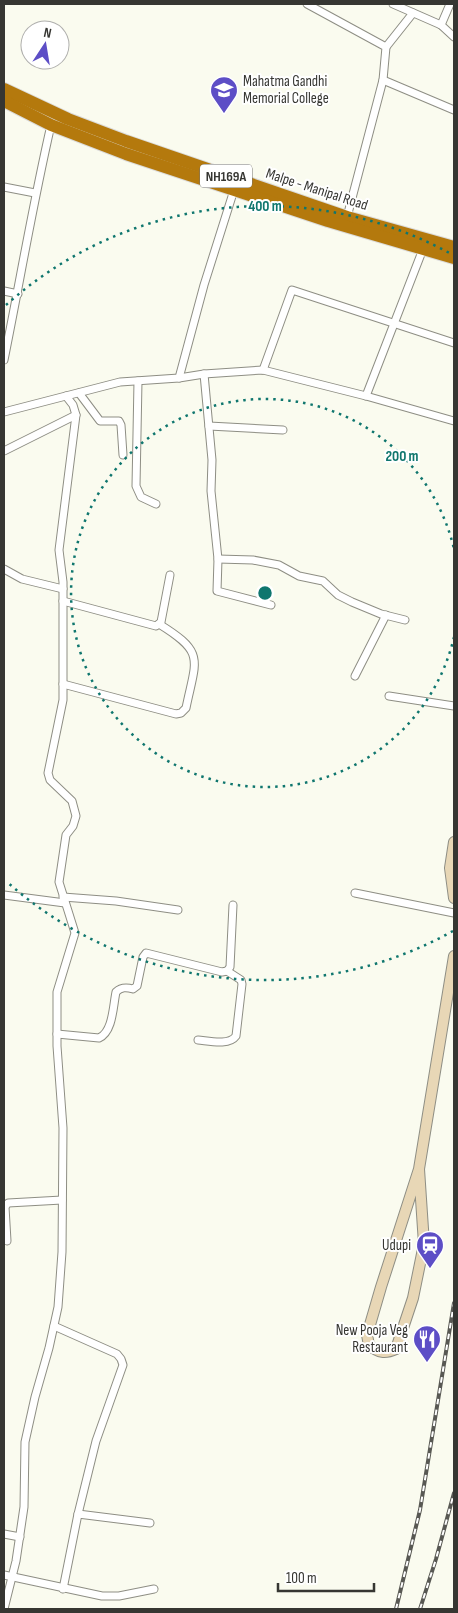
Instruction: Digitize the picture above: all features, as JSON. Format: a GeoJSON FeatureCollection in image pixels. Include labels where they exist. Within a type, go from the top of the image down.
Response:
{"type":"FeatureCollection","features":[{"type":"Feature","properties":{"kind":"highway","name":"Malpe - Manipal Road"},"geometry":{"type":"LineString","coordinates":[[4,89],[40,107],[202,173],[234,190],[328,221],[454,258]]}},
{"type":"Feature","properties":{"kind":"highway","name":"Malpe - Manipal Road"},"geometry":{"type":"LineString","coordinates":[[4,101],[51,125],[126,154],[202,173],[454,247]]}},
{"type":"Feature","properties":{"kind":"street"},"geometry":{"type":"LineString","coordinates":[[307,4],[386,47]]}},
{"type":"Feature","properties":{"kind":"street"},"geometry":{"type":"LineString","coordinates":[[393,4],[441,25],[454,37]]}},
{"type":"Feature","properties":{"kind":"street"},"geometry":{"type":"LineString","coordinates":[[441,25],[450,4]]}},
{"type":"Feature","properties":{"kind":"street"},"geometry":{"type":"LineString","coordinates":[[347,217],[383,80],[386,47],[413,13]]}},
{"type":"Feature","properties":{"kind":"street"},"geometry":{"type":"LineString","coordinates":[[383,80],[454,110]]}},
{"type":"Feature","properties":{"kind":"street"},"geometry":{"type":"LineString","coordinates":[[4,360],[18,294],[35,193],[51,125]]}},
{"type":"Feature","properties":{"kind":"street"},"geometry":{"type":"LineString","coordinates":[[4,187],[35,193]]}},
{"type":"Feature","properties":{"kind":"street"},"geometry":{"type":"LineString","coordinates":[[179,378],[204,285],[234,190]]}},
{"type":"Feature","properties":{"kind":"street"},"geometry":{"type":"LineString","coordinates":[[366,396],[423,249]]}},
{"type":"Feature","properties":{"kind":"street"},"geometry":{"type":"LineString","coordinates":[[263,370],[292,290],[454,343]]}},
{"type":"Feature","properties":{"kind":"street"},"geometry":{"type":"LineString","coordinates":[[4,291],[18,294]]}},
{"type":"Feature","properties":{"kind":"street"},"geometry":{"type":"LineString","coordinates":[[4,412],[120,382],[263,370],[454,421]]}},
{"type":"Feature","properties":{"kind":"street"},"geometry":{"type":"LineString","coordinates":[[204,374],[212,460],[211,491],[218,559],[216,591],[271,605]]}},
{"type":"Feature","properties":{"kind":"street"},"geometry":{"type":"LineString","coordinates":[[138,381],[136,486],[141,497],[156,504]]}},
{"type":"Feature","properties":{"kind":"street"},"geometry":{"type":"LineString","coordinates":[[79,393],[100,421],[119,421],[121,425],[123,455]]}},
{"type":"Feature","properties":{"kind":"street"},"geometry":{"type":"LineString","coordinates":[[4,1609],[20,1537],[24,1507],[25,1442],[58,1308],[60,1280],[63,1128],[57,1034],[57,992],[75,933],[59,882],[66,835],[73,826],[76,816],[72,801],[50,780],[48,773],[64,700],[63,589],[59,550],[76,415],[73,405],[66,396]]}},
{"type":"Feature","properties":{"kind":"street"},"geometry":{"type":"LineString","coordinates":[[4,451],[76,415]]}},
{"type":"Feature","properties":{"kind":"street"},"geometry":{"type":"LineString","coordinates":[[209,426],[283,430]]}},
{"type":"Feature","properties":{"kind":"street"},"geometry":{"type":"LineString","coordinates":[[218,559],[253,560],[279,565],[299,576],[323,581],[338,596],[404,620]]}},
{"type":"Feature","properties":{"kind":"street"},"geometry":{"type":"LineString","coordinates":[[4,570],[22,579],[63,589]]}},
{"type":"Feature","properties":{"kind":"street"},"geometry":{"type":"LineString","coordinates":[[63,601],[153,626],[161,622],[170,575]]}},
{"type":"Feature","properties":{"kind":"street"},"geometry":{"type":"LineString","coordinates":[[355,676],[386,615]]}},
{"type":"Feature","properties":{"kind":"street"},"geometry":{"type":"LineString","coordinates":[[63,684],[176,714],[181,713],[186,708],[196,662],[192,649],[180,637],[159,624]]}},
{"type":"Feature","properties":{"kind":"street"},"geometry":{"type":"LineString","coordinates":[[389,696],[454,706]]}},
{"type":"Feature","properties":{"kind":"street"},"geometry":{"type":"LineString","coordinates":[[454,842],[450,868],[454,898]]}},
{"type":"Feature","properties":{"kind":"street"},"geometry":{"type":"LineString","coordinates":[[355,892],[454,913]]}},
{"type":"Feature","properties":{"kind":"street"},"geometry":{"type":"LineString","coordinates":[[4,895],[64,900],[116,901],[178,910]]}},
{"type":"Feature","properties":{"kind":"street"},"geometry":{"type":"LineString","coordinates":[[227,971],[230,967],[234,905]]}},
{"type":"Feature","properties":{"kind":"street"},"geometry":{"type":"LineString","coordinates":[[57,1034],[99,1038],[104,1036],[108,1030],[116,992],[125,987],[133,989],[137,986],[143,957],[146,953],[222,972],[227,971],[241,980],[236,1036],[234,1039],[229,1042],[198,1040]]}},
{"type":"Feature","properties":{"kind":"street"},"geometry":{"type":"LineString","coordinates":[[419,1169],[425,1235],[413,1298],[396,1349],[387,1353],[377,1351],[369,1345],[367,1335],[419,1169],[454,956]]}},
{"type":"Feature","properties":{"kind":"street"},"geometry":{"type":"LineString","coordinates":[[7,1241],[5,1207],[8,1203],[62,1200]]}},
{"type":"Feature","properties":{"kind":"street"},"geometry":{"type":"LineString","coordinates":[[54,1326],[117,1354],[123,1365],[96,1441],[78,1514],[63,1589]]}},
{"type":"Feature","properties":{"kind":"street"},"geometry":{"type":"LineString","coordinates":[[78,1514],[150,1523]]}},
{"type":"Feature","properties":{"kind":"street"},"geometry":{"type":"LineString","coordinates":[[4,1534],[20,1537]]}},
{"type":"Feature","properties":{"kind":"street"},"geometry":{"type":"LineString","coordinates":[[4,1575],[63,1589],[110,1597],[154,1589]]}},
{"type":"Feature","properties":{"kind":"railway"},"geometry":{"type":"LineString","coordinates":[[396,1609],[420,1510],[454,1303]]}},
{"type":"Feature","properties":{"kind":"railway"},"geometry":{"type":"LineString","coordinates":[[420,1609],[454,1493]]}},
{"type":"Feature","properties":{"kind":"place","name":"Mahatma Gandhi Memorial College"},"geometry":{"type":"Point","coordinates":[224,114]}},
{"type":"Feature","properties":{"kind":"place","name":"Udupi"},"geometry":{"type":"Point","coordinates":[430,1269]}},
{"type":"Feature","properties":{"kind":"place","name":"New Pooja Veg Restaurant"},"geometry":{"type":"Point","coordinates":[427,1363]}}]}
